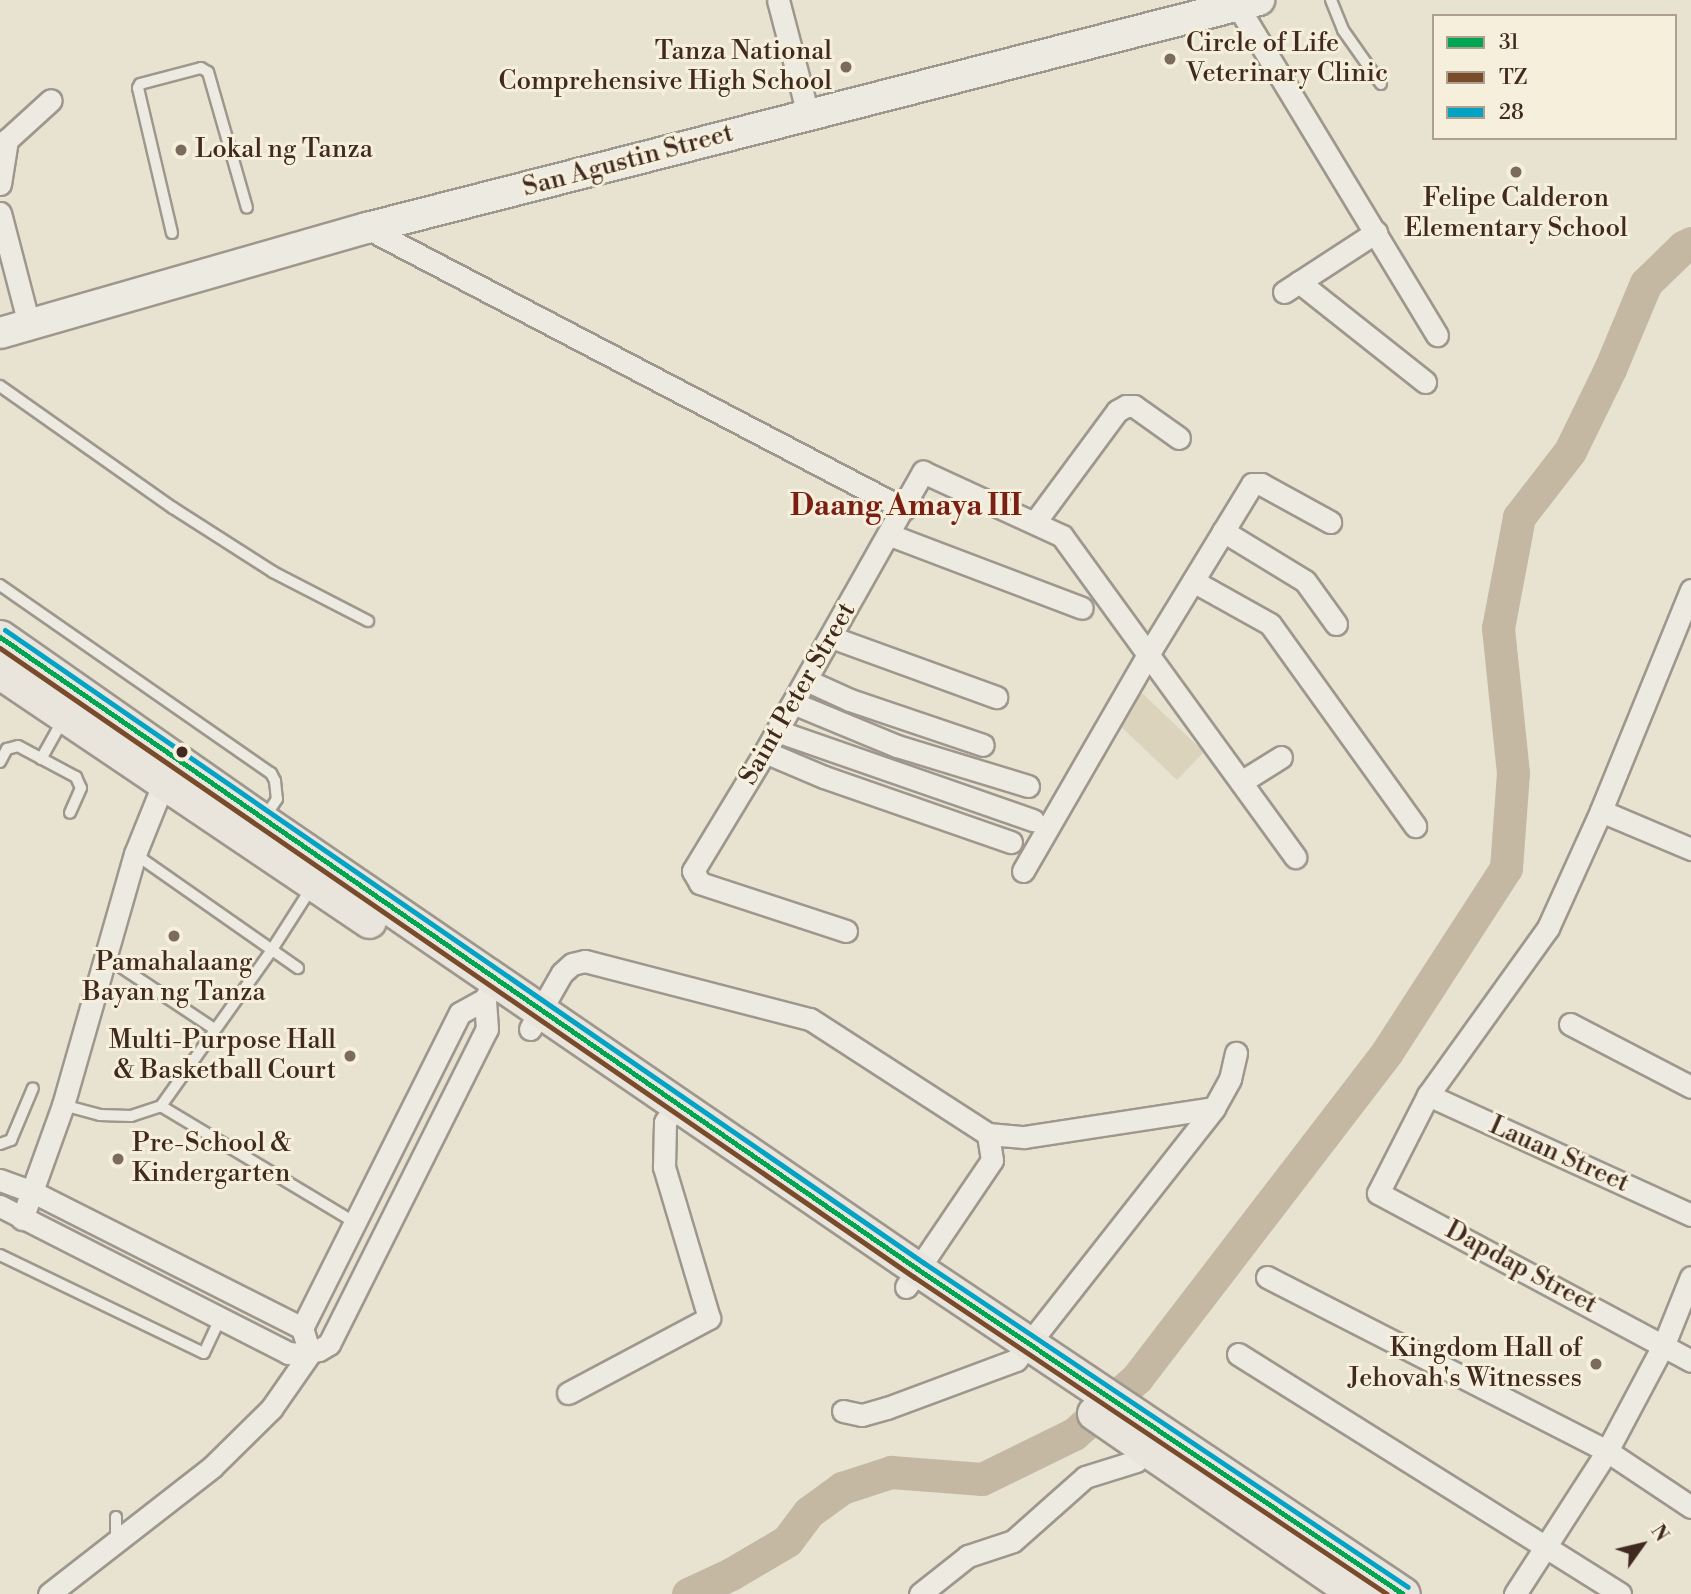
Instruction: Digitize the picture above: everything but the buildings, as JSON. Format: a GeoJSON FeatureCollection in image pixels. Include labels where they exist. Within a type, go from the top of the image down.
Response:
{"type":"FeatureCollection","features":[{"type":"Feature","properties":{"kind":"main road","name":"San Agustin Street"},"geometry":{"type":"LineString","coordinates":[[0,333],[367,228],[1248,3]]}},
{"type":"Feature","properties":{"kind":"main road"},"geometry":{"type":"LineString","coordinates":[[0,637],[169,770],[1055,1373],[1141,1433],[1356,1594]]}},
{"type":"Feature","properties":{"kind":"main road"},"geometry":{"type":"LineString","coordinates":[[0,672],[65,715],[169,770]]}},
{"type":"Feature","properties":{"kind":"main road"},"geometry":{"type":"LineString","coordinates":[[257,831],[314,884],[491,989]]}},
{"type":"Feature","properties":{"kind":"main road"},"geometry":{"type":"LineString","coordinates":[[1141,1433],[1403,1594]]}},
{"type":"Feature","properties":{"kind":"street"},"geometry":{"type":"LineString","coordinates":[[778,0],[808,114]]}},
{"type":"Feature","properties":{"kind":"street"},"geometry":{"type":"LineString","coordinates":[[1248,3],[1437,335]]}},
{"type":"Feature","properties":{"kind":"street"},"geometry":{"type":"LineString","coordinates":[[0,184],[7,140],[51,100]]}},
{"type":"Feature","properties":{"kind":"street"},"geometry":{"type":"LineString","coordinates":[[0,213],[29,324]]}},
{"type":"Feature","properties":{"kind":"street"},"geometry":{"type":"LineString","coordinates":[[367,228],[905,509]]}},
{"type":"Feature","properties":{"kind":"street"},"geometry":{"type":"LineString","coordinates":[[1376,232],[1292,287],[1425,382]]}},
{"type":"Feature","properties":{"kind":"street"},"geometry":{"type":"LineString","coordinates":[[1179,438],[1134,407],[1126,406],[1118,411],[1035,522],[1062,536],[1295,857]]}},
{"type":"Feature","properties":{"kind":"street","name":"Saint Peter Street"},"geometry":{"type":"LineString","coordinates":[[846,931],[731,894],[695,878],[693,872],[793,704],[905,509],[923,472],[1035,522]]}},
{"type":"Feature","properties":{"kind":"street"},"geometry":{"type":"LineString","coordinates":[[1023,871],[1149,653],[1252,484],[1261,484],[1330,522]]}},
{"type":"Feature","properties":{"kind":"street"},"geometry":{"type":"LineString","coordinates":[[1223,531],[1305,581],[1336,624]]}},
{"type":"Feature","properties":{"kind":"street"},"geometry":{"type":"LineString","coordinates":[[890,535],[1082,608]]}},
{"type":"Feature","properties":{"kind":"street"},"geometry":{"type":"LineString","coordinates":[[1193,580],[1270,624],[1415,826]]}},
{"type":"Feature","properties":{"kind":"street"},"geometry":{"type":"LineString","coordinates":[[1428,1095],[1548,928],[1601,811],[1691,590]]}},
{"type":"Feature","properties":{"kind":"street"},"geometry":{"type":"LineString","coordinates":[[831,637],[996,697]]}},
{"type":"Feature","properties":{"kind":"street"},"geometry":{"type":"LineString","coordinates":[[806,680],[850,700],[983,745]]}},
{"type":"Feature","properties":{"kind":"street"},"geometry":{"type":"LineString","coordinates":[[793,704],[897,746],[1028,786]]}},
{"type":"Feature","properties":{"kind":"street"},"geometry":{"type":"LineString","coordinates":[[777,731],[1033,820]]}},
{"type":"Feature","properties":{"kind":"street"},"geometry":{"type":"LineString","coordinates":[[765,752],[824,777],[1011,842]]}},
{"type":"Feature","properties":{"kind":"street"},"geometry":{"type":"LineString","coordinates":[[1241,782],[1281,757]]}},
{"type":"Feature","properties":{"kind":"street"},"geometry":{"type":"LineString","coordinates":[[22,1219],[62,1105],[135,854],[169,770]]}},
{"type":"Feature","properties":{"kind":"street"},"geometry":{"type":"LineString","coordinates":[[1601,811],[1691,849]]}},
{"type":"Feature","properties":{"kind":"street"},"geometry":{"type":"LineString","coordinates":[[535,1019],[562,973],[572,964],[585,961],[810,1018],[988,1134],[1024,1137],[1214,1108]]}},
{"type":"Feature","properties":{"kind":"street"},"geometry":{"type":"LineString","coordinates":[[310,1353],[302,1328],[460,1013],[491,989]]}},
{"type":"Feature","properties":{"kind":"street"},"geometry":{"type":"LineString","coordinates":[[0,1206],[288,1353],[310,1353],[330,1344],[481,1041],[486,1029],[491,989]]}},
{"type":"Feature","properties":{"kind":"street"},"geometry":{"type":"LineString","coordinates":[[1570,1024],[1691,1087]]}},
{"type":"Feature","properties":{"kind":"street"},"geometry":{"type":"LineString","coordinates":[[843,1410],[862,1415],[887,1408],[1024,1352],[1214,1108],[1230,1079],[1236,1053]]}},
{"type":"Feature","properties":{"kind":"street","name":"Dapdap Street"},"geometry":{"type":"LineString","coordinates":[[1428,1095],[1378,1193],[1664,1344],[1691,1361]]}},
{"type":"Feature","properties":{"kind":"street","name":"Lauan Street"},"geometry":{"type":"LineString","coordinates":[[1428,1095],[1691,1214]]}},
{"type":"Feature","properties":{"kind":"street"},"geometry":{"type":"LineString","coordinates":[[569,1393],[709,1318],[664,1167],[671,1113]]}},
{"type":"Feature","properties":{"kind":"street"},"geometry":{"type":"LineString","coordinates":[[912,1278],[992,1160],[988,1134]]}},
{"type":"Feature","properties":{"kind":"street"},"geometry":{"type":"LineString","coordinates":[[0,1180],[31,1191],[302,1328]]}},
{"type":"Feature","properties":{"kind":"street"},"geometry":{"type":"LineString","coordinates":[[1267,1276],[1607,1451],[1691,1507]]}},
{"type":"Feature","properties":{"kind":"street"},"geometry":{"type":"LineString","coordinates":[[1515,1594],[1607,1451],[1664,1344],[1691,1277]]}},
{"type":"Feature","properties":{"kind":"street"},"geometry":{"type":"LineString","coordinates":[[49,1594],[212,1467],[271,1409],[310,1353]]}},
{"type":"Feature","properties":{"kind":"street"},"geometry":{"type":"LineString","coordinates":[[1238,1354],[1620,1594]]}},
{"type":"Feature","properties":{"kind":"street"},"geometry":{"type":"LineString","coordinates":[[920,1594],[968,1556],[1013,1541],[1085,1477],[1136,1461],[1141,1433]]}},
{"type":"Feature","properties":{"kind":"lane"},"geometry":{"type":"LineString","coordinates":[[1331,0],[1353,46],[1381,84]]}},
{"type":"Feature","properties":{"kind":"lane"},"geometry":{"type":"LineString","coordinates":[[172,233],[138,88],[140,84],[201,68],[208,72],[247,208]]}},
{"type":"Feature","properties":{"kind":"lane"},"geometry":{"type":"LineString","coordinates":[[0,386],[173,508],[272,572],[368,621]]}},
{"type":"Feature","properties":{"kind":"lane"},"geometry":{"type":"LineString","coordinates":[[0,585],[271,773],[277,799],[257,831]]}},
{"type":"Feature","properties":{"kind":"lane"},"geometry":{"type":"LineString","coordinates":[[41,759],[65,715]]}},
{"type":"Feature","properties":{"kind":"lane"},"geometry":{"type":"LineString","coordinates":[[0,762],[7,749],[18,746],[76,777],[81,788],[70,813]]}},
{"type":"Feature","properties":{"kind":"lane"},"geometry":{"type":"LineString","coordinates":[[135,854],[299,968]]}},
{"type":"Feature","properties":{"kind":"lane"},"geometry":{"type":"LineString","coordinates":[[62,1105],[100,1115],[131,1116],[161,1106],[271,951],[314,884]]}},
{"type":"Feature","properties":{"kind":"lane"},"geometry":{"type":"LineString","coordinates":[[106,957],[214,1028]]}},
{"type":"Feature","properties":{"kind":"lane"},"geometry":{"type":"LineString","coordinates":[[0,1144],[11,1140],[33,1088]]}},
{"type":"Feature","properties":{"kind":"lane"},"geometry":{"type":"LineString","coordinates":[[161,1106],[356,1223]]}},
{"type":"Feature","properties":{"kind":"lane"},"geometry":{"type":"LineString","coordinates":[[0,1255],[204,1353],[220,1319]]}},
{"type":"Feature","properties":{"kind":"lane"},"geometry":{"type":"LineString","coordinates":[[116,1517],[116,1542]]}},
{"type":"Feature","properties":{"kind":"shaded area"},"geometry":{"type":"Polygon","coordinates":[[[1142,693],[1204,752],[1177,780],[1115,721],[1142,693]]]}},
{"type":"Feature","properties":{"kind":"waterway"},"geometry":{"type":"LineString","coordinates":[[688,1594],[731,1574],[787,1541],[809,1512],[842,1488],[891,1472],[982,1479],[1074,1434],[1137,1378],[1387,1052],[1506,868],[1513,773],[1498,628],[1519,517],[1570,451],[1610,369],[1646,283],[1683,247],[1691,243]]}},
{"type":"Feature","properties":{"kind":"transit line","name":"28"},"geometry":{"type":"LineString","coordinates":[[5,630],[924,1263],[1408,1587]]}},
{"type":"Feature","properties":{"kind":"transit line","name":"31"},"geometry":{"type":"LineString","coordinates":[[0,637],[919,1270],[1403,1594]]}},
{"type":"Feature","properties":{"kind":"transit line","name":"TZ"},"geometry":{"type":"LineString","coordinates":[[0,648],[914,1277],[1387,1594]]}},
{"type":"Feature","properties":{"kind":"place","name":"Circle of Life Veterinary Clinic"},"geometry":{"type":"Point","coordinates":[1170,59]}},
{"type":"Feature","properties":{"kind":"place","name":"Tanza National Comprehensive High School"},"geometry":{"type":"Point","coordinates":[846,67]}},
{"type":"Feature","properties":{"kind":"place","name":"Lokal ng Tanza"},"geometry":{"type":"Point","coordinates":[181,150]}},
{"type":"Feature","properties":{"kind":"place","name":"Felipe Calderon Elementary School"},"geometry":{"type":"Point","coordinates":[1516,172]}},
{"type":"Feature","properties":{"kind":"place","name":"Pamahalaang Bayan ng Tanza"},"geometry":{"type":"Point","coordinates":[174,936]}},
{"type":"Feature","properties":{"kind":"place","name":"Multi-Purpose Hall & Basketball Court"},"geometry":{"type":"Point","coordinates":[350,1056]}},
{"type":"Feature","properties":{"kind":"place","name":"Pre-School & Kindergarten"},"geometry":{"type":"Point","coordinates":[118,1159]}},
{"type":"Feature","properties":{"kind":"place","name":"Kingdom Hall of Jehovah's Witnesses"},"geometry":{"type":"Point","coordinates":[1596,1364]}},
{"type":"Feature","properties":{"kind":"district","name":"Daang Amaya III"},"geometry":{"type":"Point","coordinates":[906,506]}}]}
